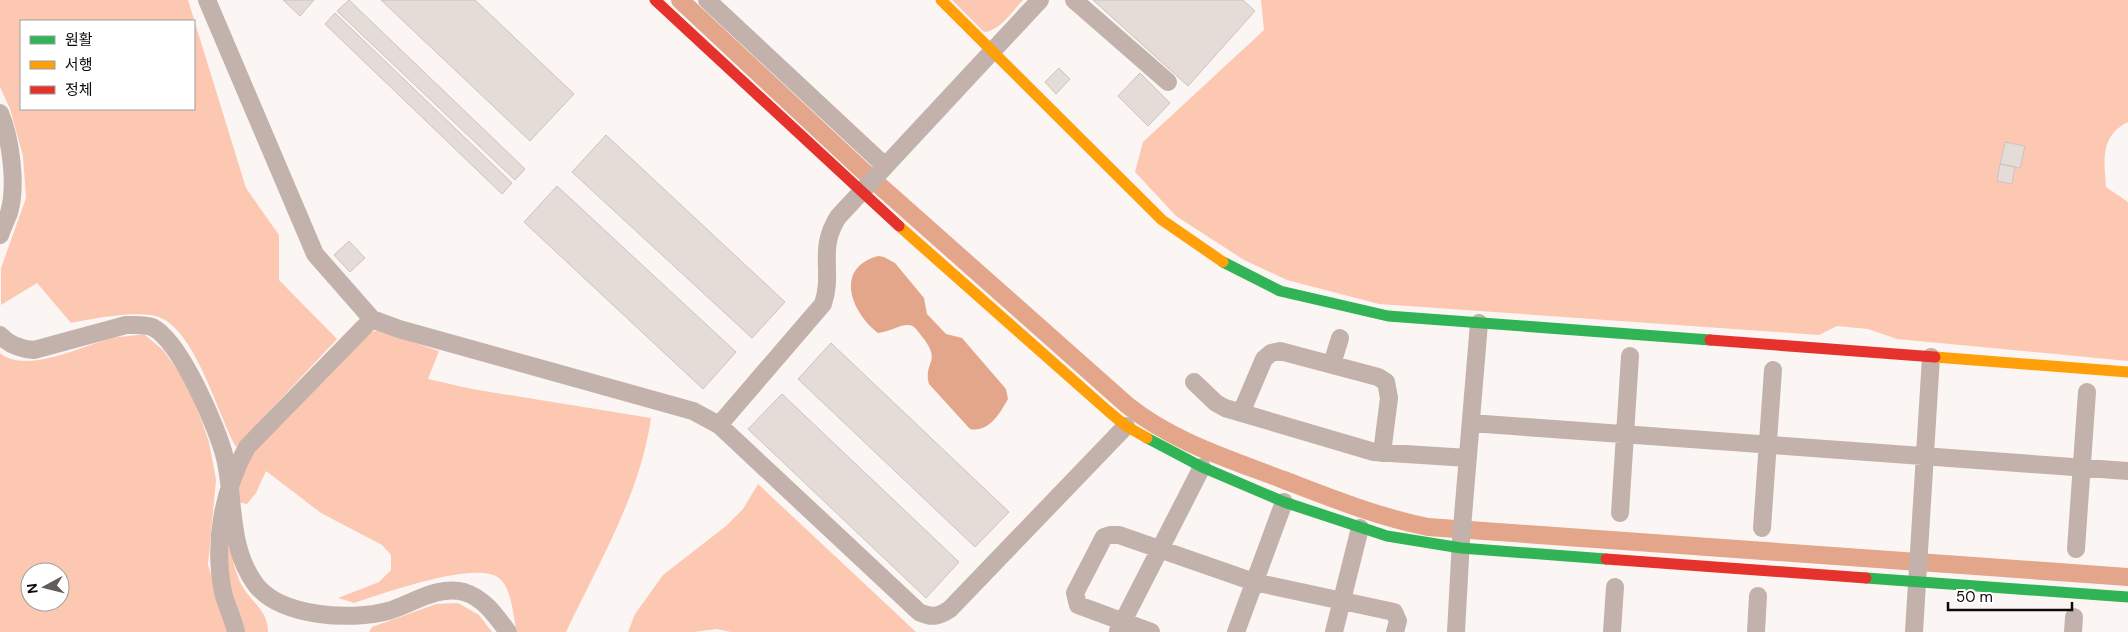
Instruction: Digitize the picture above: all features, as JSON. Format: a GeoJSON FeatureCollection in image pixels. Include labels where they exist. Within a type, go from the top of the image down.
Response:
{"type":"FeatureCollection","features":[{"type":"Feature","properties":{"kind":"street"},"geometry":{"type":"LineString","coordinates":[[207,0],[315,254],[372,319],[399,329],[693,412],[719,425],[919,612],[931,617],[940,616],[950,610],[1126,426]]}},
{"type":"Feature","properties":{"kind":"street"},"geometry":{"type":"LineString","coordinates":[[655,0],[872,178]]}},
{"type":"Feature","properties":{"kind":"street"},"geometry":{"type":"LineString","coordinates":[[707,0],[872,178],[1126,426],[1202,467],[1284,502],[1386,536],[1461,544],[1918,578],[2128,597]]}},
{"type":"Feature","properties":{"kind":"street"},"geometry":{"type":"LineString","coordinates":[[942,0],[991,52],[1162,220],[1213,257],[1280,291],[1338,306],[1388,316],[2128,372]]}},
{"type":"Feature","properties":{"kind":"street"},"geometry":{"type":"LineString","coordinates":[[719,425],[823,304],[827,292],[826,250],[829,230],[872,178],[1040,0]]}},
{"type":"Feature","properties":{"kind":"street"},"geometry":{"type":"LineString","coordinates":[[1074,0],[1168,82]]}},
{"type":"Feature","properties":{"kind":"street"},"geometry":{"type":"LineString","coordinates":[[0,113],[11,160],[9,212],[0,235]]}},
{"type":"Feature","properties":{"kind":"street"},"geometry":{"type":"LineString","coordinates":[[236,632],[224,594],[218,561],[228,485],[247,446],[372,319]]}},
{"type":"Feature","properties":{"kind":"street"},"geometry":{"type":"LineString","coordinates":[[1456,632],[1461,544],[1479,323]]}},
{"type":"Feature","properties":{"kind":"street"},"geometry":{"type":"LineString","coordinates":[[0,335],[4,340],[21,349],[34,350],[126,325],[142,324],[154,328],[168,341],[183,362],[199,393],[225,459],[240,557],[248,574],[261,591],[275,601],[305,612],[353,616],[390,610],[433,594],[453,591],[465,593],[493,611],[508,632]]}},
{"type":"Feature","properties":{"kind":"street"},"geometry":{"type":"LineString","coordinates":[[1332,364],[1340,338]]}},
{"type":"Feature","properties":{"kind":"street"},"geometry":{"type":"LineString","coordinates":[[1241,413],[1264,359],[1271,353],[1286,351],[1378,377],[1386,382],[1389,398],[1382,453]]}},
{"type":"Feature","properties":{"kind":"street"},"geometry":{"type":"LineString","coordinates":[[1620,513],[1630,356]]}},
{"type":"Feature","properties":{"kind":"street"},"geometry":{"type":"LineString","coordinates":[[1914,632],[1931,356]]}},
{"type":"Feature","properties":{"kind":"street"},"geometry":{"type":"LineString","coordinates":[[1762,528],[1773,370]]}},
{"type":"Feature","properties":{"kind":"street"},"geometry":{"type":"LineString","coordinates":[[1194,382],[1216,403],[1241,413],[1382,453],[1468,458]]}},
{"type":"Feature","properties":{"kind":"street"},"geometry":{"type":"LineString","coordinates":[[2076,549],[2088,392]]}},
{"type":"Feature","properties":{"kind":"street"},"geometry":{"type":"LineString","coordinates":[[1471,422],[2128,471]]}},
{"type":"Feature","properties":{"kind":"street"},"geometry":{"type":"LineString","coordinates":[[1120,627],[1202,467]]}},
{"type":"Feature","properties":{"kind":"street"},"geometry":{"type":"LineString","coordinates":[[1236,632],[1284,502]]}},
{"type":"Feature","properties":{"kind":"street"},"geometry":{"type":"LineString","coordinates":[[1334,632],[1360,528]]}},
{"type":"Feature","properties":{"kind":"street"},"geometry":{"type":"LineString","coordinates":[[1152,632],[1120,627],[1078,605],[1075,593],[1104,538],[1110,535],[1160,549],[1254,582],[1394,612],[1398,621],[1395,632]]}},
{"type":"Feature","properties":{"kind":"street"},"geometry":{"type":"LineString","coordinates":[[1612,632],[1615,587]]}},
{"type":"Feature","properties":{"kind":"street"},"geometry":{"type":"LineString","coordinates":[[1756,632],[1758,596]]}},
{"type":"Feature","properties":{"kind":"shaded area"},"geometry":{"type":"Polygon","coordinates":[[[0,0],[188,0],[194,20],[20,20],[20,110],[195,110],[195,23],[246,188],[279,235],[279,280],[337,339],[236,447],[195,357],[185,340],[174,327],[161,318],[141,314],[103,317],[71,323],[37,283],[1,305],[1,268],[26,198],[23,156],[10,109],[0,87],[0,0]]]}},
{"type":"Feature","properties":{"kind":"shaded area"},"geometry":{"type":"Polygon","coordinates":[[[952,0],[1023,0],[1005,20],[990,31],[984,32],[952,0]]]}},
{"type":"Feature","properties":{"kind":"shaded area"},"geometry":{"type":"Polygon","coordinates":[[[1261,0],[2128,0],[2128,122],[2112,134],[2106,150],[2105,167],[2106,187],[2128,202],[2128,361],[1897,339],[1868,329],[1837,326],[1819,335],[1379,304],[1287,280],[1244,260],[1176,216],[1135,172],[1143,142],[1264,30],[1261,0]]]}},
{"type":"Feature","properties":{"kind":"shaded area"},"geometry":{"type":"Polygon","coordinates":[[[878,256],[895,263],[924,298],[927,314],[946,334],[962,338],[1006,389],[1008,399],[997,416],[988,425],[983,428],[970,429],[929,384],[928,370],[932,356],[931,351],[915,328],[905,325],[878,333],[860,314],[851,291],[852,280],[856,270],[864,262],[878,256]]]}},
{"type":"Feature","properties":{"kind":"shaded area"},"geometry":{"type":"Polygon","coordinates":[[[377,330],[439,351],[428,379],[472,389],[651,418],[646,446],[628,501],[617,528],[566,632],[517,632],[507,589],[499,578],[487,574],[470,573],[428,580],[354,603],[338,598],[379,582],[391,570],[391,555],[382,545],[321,513],[266,471],[256,493],[247,504],[238,502],[242,473],[258,447],[368,334],[377,330]]]}},
{"type":"Feature","properties":{"kind":"shaded area"},"geometry":{"type":"Polygon","coordinates":[[[144,334],[163,350],[190,388],[209,442],[216,480],[208,565],[228,632],[0,632],[0,353],[11,359],[25,361],[40,360],[113,338],[144,334]]]}},
{"type":"Feature","properties":{"kind":"shaded area"},"geometry":{"type":"Polygon","coordinates":[[[758,484],[916,632],[731,632],[717,629],[694,632],[628,632],[635,614],[663,575],[726,526],[743,509],[758,484]]]}},
{"type":"Feature","properties":{"kind":"shaded area"},"geometry":{"type":"Polygon","coordinates":[[[230,544],[238,578],[266,619],[268,632],[245,632],[231,599],[224,559],[230,544]]]}},
{"type":"Feature","properties":{"kind":"shaded area"},"geometry":{"type":"Polygon","coordinates":[[[458,603],[479,615],[492,632],[369,632],[372,627],[436,604],[458,603]]]}},
{"type":"Feature","properties":{"kind":"building"},"geometry":{"type":"Polygon","coordinates":[[[283,0],[314,0],[300,16],[283,0]]]}},
{"type":"Feature","properties":{"kind":"building"},"geometry":{"type":"Polygon","coordinates":[[[349,0],[525,169],[515,180],[337,11],[349,0]]]}},
{"type":"Feature","properties":{"kind":"building"},"geometry":{"type":"Polygon","coordinates":[[[381,0],[475,0],[574,94],[530,141],[381,0]]]}},
{"type":"Feature","properties":{"kind":"building"},"geometry":{"type":"Polygon","coordinates":[[[1093,0],[1243,0],[1255,11],[1188,86],[1093,0]]]}},
{"type":"Feature","properties":{"kind":"building"},"geometry":{"type":"Polygon","coordinates":[[[335,13],[512,183],[502,194],[325,24],[335,13]]]}},
{"type":"Feature","properties":{"kind":"building"},"geometry":{"type":"Polygon","coordinates":[[[1059,68],[1070,79],[1056,94],[1045,82],[1059,68]]]}},
{"type":"Feature","properties":{"kind":"building"},"geometry":{"type":"Polygon","coordinates":[[[1140,73],[1170,103],[1148,126],[1118,96],[1140,73]]]}},
{"type":"Feature","properties":{"kind":"building"},"geometry":{"type":"Polygon","coordinates":[[[606,135],[785,302],[752,338],[572,172],[606,135]]]}},
{"type":"Feature","properties":{"kind":"building"},"geometry":{"type":"Polygon","coordinates":[[[2005,142],[2025,146],[2020,168],[2000,164],[2005,142]]]}},
{"type":"Feature","properties":{"kind":"building"},"geometry":{"type":"Polygon","coordinates":[[[2000,164],[2015,167],[2012,184],[1997,181],[2000,164]]]}},
{"type":"Feature","properties":{"kind":"building"},"geometry":{"type":"Polygon","coordinates":[[[557,186],[736,352],[703,389],[524,222],[557,186]]]}},
{"type":"Feature","properties":{"kind":"building"},"geometry":{"type":"Polygon","coordinates":[[[349,241],[365,258],[350,272],[334,255],[349,241]]]}},
{"type":"Feature","properties":{"kind":"building"},"geometry":{"type":"Polygon","coordinates":[[[831,343],[1009,512],[975,547],[798,379],[831,343]]]}},
{"type":"Feature","properties":{"kind":"building"},"geometry":{"type":"Polygon","coordinates":[[[782,394],[959,562],[926,598],[748,429],[782,394]]]}},
{"type":"Feature","properties":{"kind":"waterway"},"geometry":{"type":"LineString","coordinates":[[680,0],[862,170],[1127,405],[1163,429],[1222,457],[1355,506],[1391,518],[1428,527],[2128,577]]}},
{"type":"Feature","properties":{"kind":"traffic: fast"},"geometry":{"type":"LineString","coordinates":[[1223,262],[1280,291],[1388,316],[1710,340]]}},
{"type":"Feature","properties":{"kind":"traffic: fast"},"geometry":{"type":"LineString","coordinates":[[1147,438],[1202,467],[1284,502],[1387,536],[1461,548],[1606,559]]}},
{"type":"Feature","properties":{"kind":"traffic: fast"},"geometry":{"type":"LineString","coordinates":[[1866,578],[2128,597]]}},
{"type":"Feature","properties":{"kind":"traffic: slow"},"geometry":{"type":"LineString","coordinates":[[941,0],[1162,220],[1223,262]]}},
{"type":"Feature","properties":{"kind":"traffic: slow"},"geometry":{"type":"LineString","coordinates":[[899,226],[1108,411],[1126,426],[1147,438]]}},
{"type":"Feature","properties":{"kind":"traffic: slow"},"geometry":{"type":"LineString","coordinates":[[1935,357],[2128,372]]}},
{"type":"Feature","properties":{"kind":"traffic: jam"},"geometry":{"type":"LineString","coordinates":[[655,0],[899,226]]}},
{"type":"Feature","properties":{"kind":"traffic: jam"},"geometry":{"type":"LineString","coordinates":[[1710,340],[1935,357]]}},
{"type":"Feature","properties":{"kind":"traffic: jam"},"geometry":{"type":"LineString","coordinates":[[1606,559],[1866,578]]}}]}
